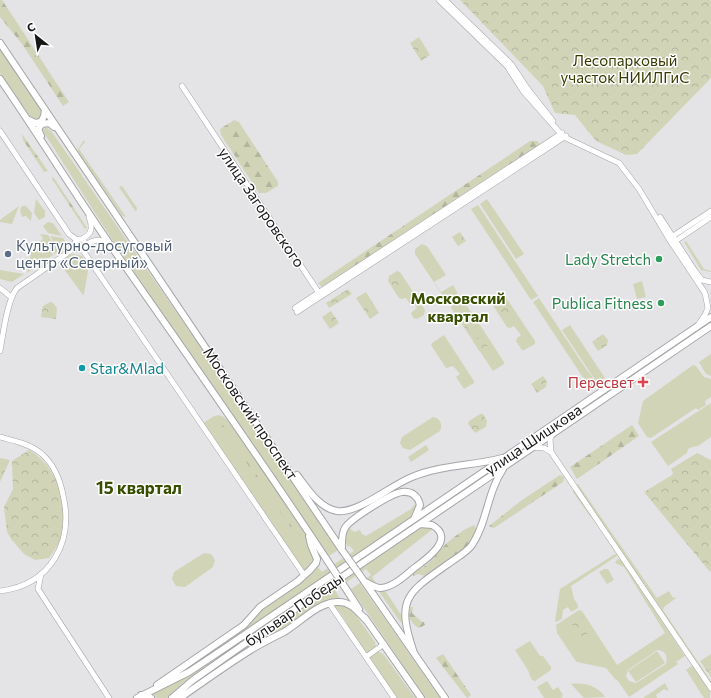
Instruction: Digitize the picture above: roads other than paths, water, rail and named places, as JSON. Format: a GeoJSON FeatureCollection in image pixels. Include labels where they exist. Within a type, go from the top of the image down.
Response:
{"type":"FeatureCollection","features":[{"type":"Feature","properties":{"kind":"main road","name":"Московский проспект"},"geometry":{"type":"LineString","coordinates":[[0,43],[342,550],[445,698]]}},
{"type":"Feature","properties":{"kind":"main road","name":"Московский проспект"},"geometry":{"type":"LineString","coordinates":[[0,80],[43,142],[111,246],[159,313],[367,621],[421,698]]}},
{"type":"Feature","properties":{"kind":"main road"},"geometry":{"type":"LineString","coordinates":[[27,119],[35,123],[40,122],[44,116],[45,110]]}},
{"type":"Feature","properties":{"kind":"main road","name":"Московский проспект"},"geometry":{"type":"LineString","coordinates":[[43,142],[38,129],[42,124],[49,123],[57,129]]}},
{"type":"Feature","properties":{"kind":"main road","name":"улица Шишкова"},"geometry":{"type":"LineString","coordinates":[[626,379],[711,317]]}},
{"type":"Feature","properties":{"kind":"main road","name":"улица Шишкова"},"geometry":{"type":"LineString","coordinates":[[416,522],[508,456],[626,379],[711,326]]}},
{"type":"Feature","properties":{"kind":"main road","name":"улица Шишкова"},"geometry":{"type":"LineString","coordinates":[[416,522],[531,448],[604,394]]}},
{"type":"Feature","properties":{"kind":"main road"},"geometry":{"type":"LineString","coordinates":[[275,449],[291,465],[315,498],[327,507],[339,511],[355,508],[405,480],[418,475],[508,456]]}},
{"type":"Feature","properties":{"kind":"main road"},"geometry":{"type":"LineString","coordinates":[[414,653],[404,621],[405,611],[410,595],[424,581],[471,546],[479,529],[493,486],[505,465]]}},
{"type":"Feature","properties":{"kind":"main road"},"geometry":{"type":"LineString","coordinates":[[342,550],[343,533],[348,524],[396,494],[407,492],[416,496],[420,505],[416,522],[432,525],[440,533],[439,547],[399,580],[387,587],[376,587],[364,581]]}},
{"type":"Feature","properties":{"kind":"main road","name":"бульвар Победы"},"geometry":{"type":"LineString","coordinates":[[139,697],[189,672],[356,559],[416,522]]}},
{"type":"Feature","properties":{"kind":"main road","name":"бульвар Победы"},"geometry":{"type":"LineString","coordinates":[[172,698],[193,680],[416,522]]}},
{"type":"Feature","properties":{"kind":"main road"},"geometry":{"type":"LineString","coordinates":[[149,691],[165,678],[244,624],[260,607],[298,581],[314,566],[317,559],[311,545],[308,532]]}},
{"type":"Feature","properties":{"kind":"main road"},"geometry":{"type":"LineString","coordinates":[[180,698],[248,651],[283,632],[329,603],[347,603],[355,608],[367,621]]}},
{"type":"Feature","properties":{"kind":"main road"},"geometry":{"type":"LineString","coordinates":[[139,697],[148,696],[151,698]]}},
{"type":"Feature","properties":{"kind":"street"},"geometry":{"type":"LineString","coordinates":[[438,0],[507,66],[523,91],[564,135],[606,152],[621,162],[641,188],[705,293],[711,298]]}},
{"type":"Feature","properties":{"kind":"street"},"geometry":{"type":"LineString","coordinates":[[445,0],[511,64],[527,88],[564,135]]}},
{"type":"Feature","properties":{"kind":"street","name":"улица Загоровского"},"geometry":{"type":"LineString","coordinates":[[182,86],[319,293]]}},
{"type":"Feature","properties":{"kind":"street"},"geometry":{"type":"LineString","coordinates":[[0,131],[69,234],[79,240],[84,241],[84,247],[304,575]]}},
{"type":"Feature","properties":{"kind":"street"},"geometry":{"type":"LineString","coordinates":[[564,135],[296,310],[319,293],[564,135]]}},
{"type":"Feature","properties":{"kind":"street"},"geometry":{"type":"LineString","coordinates":[[0,351],[11,297],[16,288],[76,247],[75,244],[79,240],[88,235],[92,228],[92,224],[87,210]]}},
{"type":"Feature","properties":{"kind":"street"},"geometry":{"type":"LineString","coordinates":[[672,240],[711,211]]}},
{"type":"Feature","properties":{"kind":"street"},"geometry":{"type":"LineString","coordinates":[[672,240],[711,217]]}},
{"type":"Feature","properties":{"kind":"street"},"geometry":{"type":"LineString","coordinates":[[76,247],[79,249],[98,240],[104,241],[111,246]]}},
{"type":"Feature","properties":{"kind":"street"},"geometry":{"type":"LineString","coordinates":[[672,240],[702,280],[711,282]]}},
{"type":"Feature","properties":{"kind":"street"},"geometry":{"type":"LineString","coordinates":[[0,288],[11,297]]}},
{"type":"Feature","properties":{"kind":"street"},"geometry":{"type":"LineString","coordinates":[[697,326],[708,308],[705,293]]}},
{"type":"Feature","properties":{"kind":"street"},"geometry":{"type":"LineString","coordinates":[[551,452],[550,439],[553,433]]}},
{"type":"Feature","properties":{"kind":"street"},"geometry":{"type":"LineString","coordinates":[[0,437],[31,447],[48,460],[56,471],[66,504],[66,532],[62,547],[54,560],[41,574],[26,584],[0,591]]}},
{"type":"Feature","properties":{"kind":"street"},"geometry":{"type":"LineString","coordinates":[[531,448],[544,448],[551,452],[711,688]]}},
{"type":"Feature","properties":{"kind":"street"},"geometry":{"type":"LineString","coordinates":[[38,589],[41,574]]}},
{"type":"Feature","properties":{"kind":"street"},"geometry":{"type":"LineString","coordinates":[[26,584],[38,589],[109,698]]}},
{"type":"Feature","properties":{"kind":"street"},"geometry":{"type":"LineString","coordinates":[[329,603],[394,698]]}},
{"type":"Feature","properties":{"kind":"street"},"geometry":{"type":"LineString","coordinates":[[366,657],[384,644]]}},
{"type":"Feature","properties":{"kind":"place","name":"Культурно-досуговый центр «Северный»"},"geometry":{"type":"Point","coordinates":[8,254]}},
{"type":"Feature","properties":{"kind":"place","name":"Lady Stretch"},"geometry":{"type":"Point","coordinates":[659,259]}},
{"type":"Feature","properties":{"kind":"place","name":"Publica Fitness"},"geometry":{"type":"Point","coordinates":[661,303]}},
{"type":"Feature","properties":{"kind":"place","name":"Star&Mlad"},"geometry":{"type":"Point","coordinates":[82,368]}},
{"type":"Feature","properties":{"kind":"place","name":"Пересвет"},"geometry":{"type":"Point","coordinates":[643,382]}},
{"type":"Feature","properties":{"kind":"district","name":"Московский квартал"},"geometry":{"type":"Point","coordinates":[458,306]}},
{"type":"Feature","properties":{"kind":"district","name":"15 квартал"},"geometry":{"type":"Point","coordinates":[139,487]}},
{"type":"Feature","properties":{"kind":"park label","name":"Лесопарковый участок НИИЛГиС"},"geometry":{"type":"Point","coordinates":[625,68]}}]}
